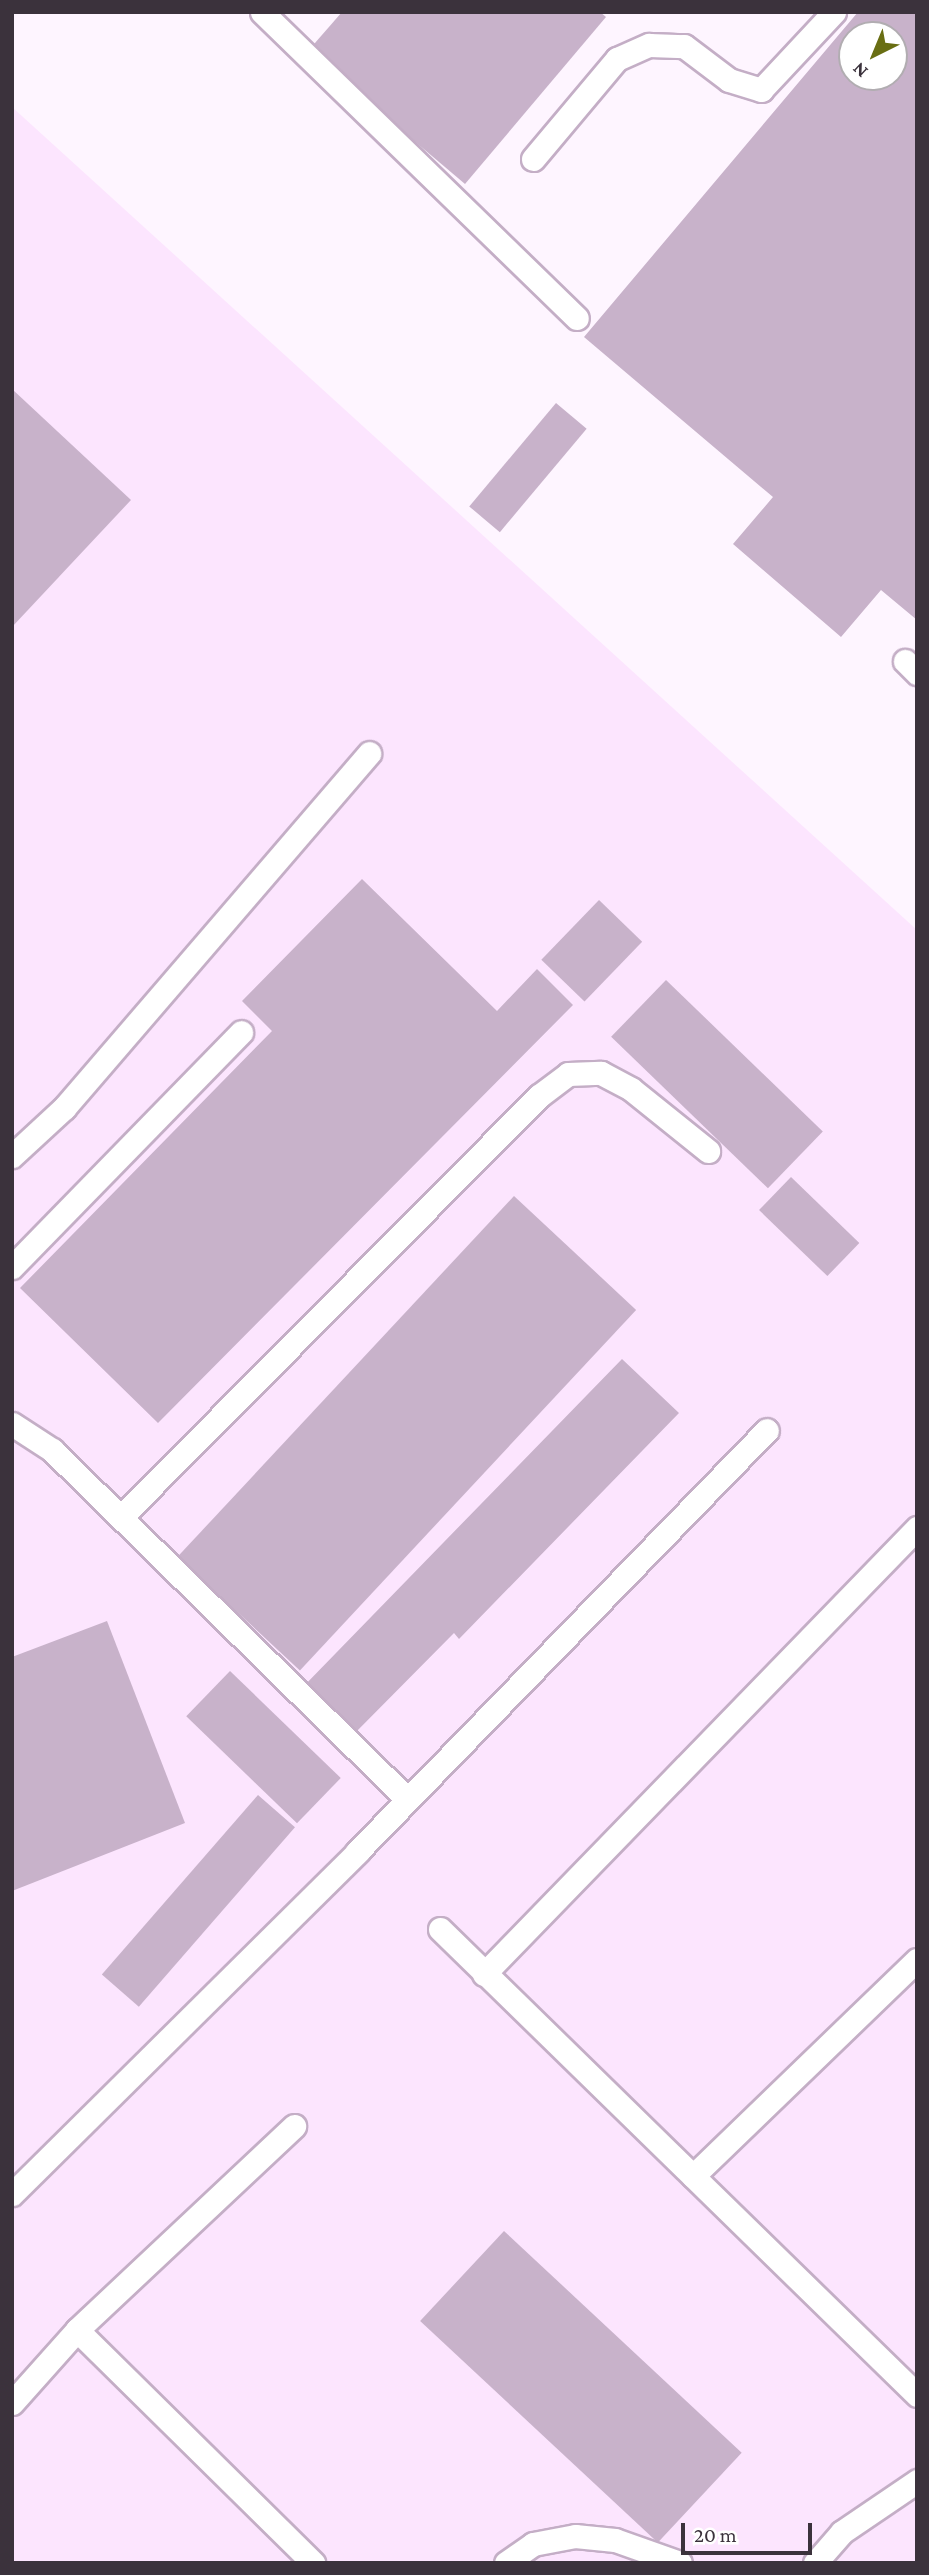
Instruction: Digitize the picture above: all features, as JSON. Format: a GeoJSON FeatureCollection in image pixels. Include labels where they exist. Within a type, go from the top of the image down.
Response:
{"type":"FeatureCollection","features":[{"type":"Feature","properties":{"kind":"lane"},"geometry":{"type":"LineString","coordinates":[[262,12],[578,318]]}},
{"type":"Feature","properties":{"kind":"lane"},"geometry":{"type":"LineString","coordinates":[[533,159],[617,59],[649,45],[684,46],[729,80],[761,90],[834,12]]}},
{"type":"Feature","properties":{"kind":"lane"},"geometry":{"type":"LineString","coordinates":[[12,1156],[64,1108],[369,753]]}},
{"type":"Feature","properties":{"kind":"lane"},"geometry":{"type":"LineString","coordinates":[[12,1267],[241,1032]]}},
{"type":"Feature","properties":{"kind":"lane"},"geometry":{"type":"LineString","coordinates":[[121,1516],[539,1096],[568,1074],[601,1073],[621,1084],[708,1152]]}},
{"type":"Feature","properties":{"kind":"lane"},"geometry":{"type":"LineString","coordinates":[[12,1424],[52,1450],[407,1800]]}},
{"type":"Feature","properties":{"kind":"lane"},"geometry":{"type":"LineString","coordinates":[[12,2194],[407,1800],[767,1430]]}},
{"type":"Feature","properties":{"kind":"lane"},"geometry":{"type":"LineString","coordinates":[[484,1974],[917,1528]]}},
{"type":"Feature","properties":{"kind":"lane"},"geometry":{"type":"LineString","coordinates":[[440,1929],[917,2395]]}},
{"type":"Feature","properties":{"kind":"lane"},"geometry":{"type":"LineString","coordinates":[[692,2176],[917,1960]]}},
{"type":"Feature","properties":{"kind":"lane"},"geometry":{"type":"LineString","coordinates":[[12,2403],[77,2330],[294,2126]]}},
{"type":"Feature","properties":{"kind":"lane"},"geometry":{"type":"LineString","coordinates":[[77,2330],[313,2563]]}},
{"type":"Feature","properties":{"kind":"lane"},"geometry":{"type":"LineString","coordinates":[[815,2563],[842,2532],[917,2481]]}},
{"type":"Feature","properties":{"kind":"lane"},"geometry":{"type":"LineString","coordinates":[[506,2563],[533,2544],[575,2536],[615,2540],[680,2563]]}},
{"type":"Feature","properties":{"kind":"shaded area"},"geometry":{"type":"Polygon","coordinates":[[[12,107],[917,930],[917,2563],[12,2563],[12,107]]]}},
{"type":"Feature","properties":{"kind":"building"},"geometry":{"type":"Polygon","coordinates":[[[342,12],[600,12],[606,17],[465,184],[308,51],[342,12]]]}},
{"type":"Feature","properties":{"kind":"building"},"geometry":{"type":"Polygon","coordinates":[[[858,12],[917,12],[917,620],[881,590],[841,637],[733,544],[773,497],[584,337],[838,36],[838,91],[908,91],[908,21],[850,21],[858,12]]]}},
{"type":"Feature","properties":{"kind":"building"},"geometry":{"type":"Polygon","coordinates":[[[12,389],[131,500],[12,627],[12,389]]]}},
{"type":"Feature","properties":{"kind":"building"},"geometry":{"type":"Polygon","coordinates":[[[556,403],[587,429],[500,532],[469,506],[556,403]]]}},
{"type":"Feature","properties":{"kind":"building"},"geometry":{"type":"Polygon","coordinates":[[[362,879],[497,1011],[537,969],[573,1005],[158,1423],[20,1288],[272,1031],[242,1001],[362,879]]]}},
{"type":"Feature","properties":{"kind":"building"},"geometry":{"type":"Polygon","coordinates":[[[599,900],[642,942],[585,1001],[541,960],[599,900]]]}},
{"type":"Feature","properties":{"kind":"building"},"geometry":{"type":"Polygon","coordinates":[[[666,980],[823,1131],[768,1188],[611,1037],[666,980]]]}},
{"type":"Feature","properties":{"kind":"building"},"geometry":{"type":"Polygon","coordinates":[[[791,1177],[859,1243],[827,1276],[759,1210],[791,1177]]]}},
{"type":"Feature","properties":{"kind":"building"},"geometry":{"type":"Polygon","coordinates":[[[514,1196],[636,1310],[300,1670],[178,1557],[514,1196]]]}},
{"type":"Feature","properties":{"kind":"building"},"geometry":{"type":"Polygon","coordinates":[[[622,1359],[679,1413],[459,1639],[454,1633],[351,1737],[300,1690],[622,1359]]]}},
{"type":"Feature","properties":{"kind":"building"},"geometry":{"type":"Polygon","coordinates":[[[107,1621],[185,1823],[12,1891],[12,1657],[107,1621]]]}},
{"type":"Feature","properties":{"kind":"building"},"geometry":{"type":"Polygon","coordinates":[[[230,1671],[341,1778],[297,1823],[186,1716],[230,1671]]]}},
{"type":"Feature","properties":{"kind":"building"},"geometry":{"type":"Polygon","coordinates":[[[258,1795],[295,1827],[139,2007],[102,1975],[258,1795]]]}},
{"type":"Feature","properties":{"kind":"building"},"geometry":{"type":"Polygon","coordinates":[[[504,2231],[742,2453],[658,2543],[420,2321],[504,2231]]]}}]}
